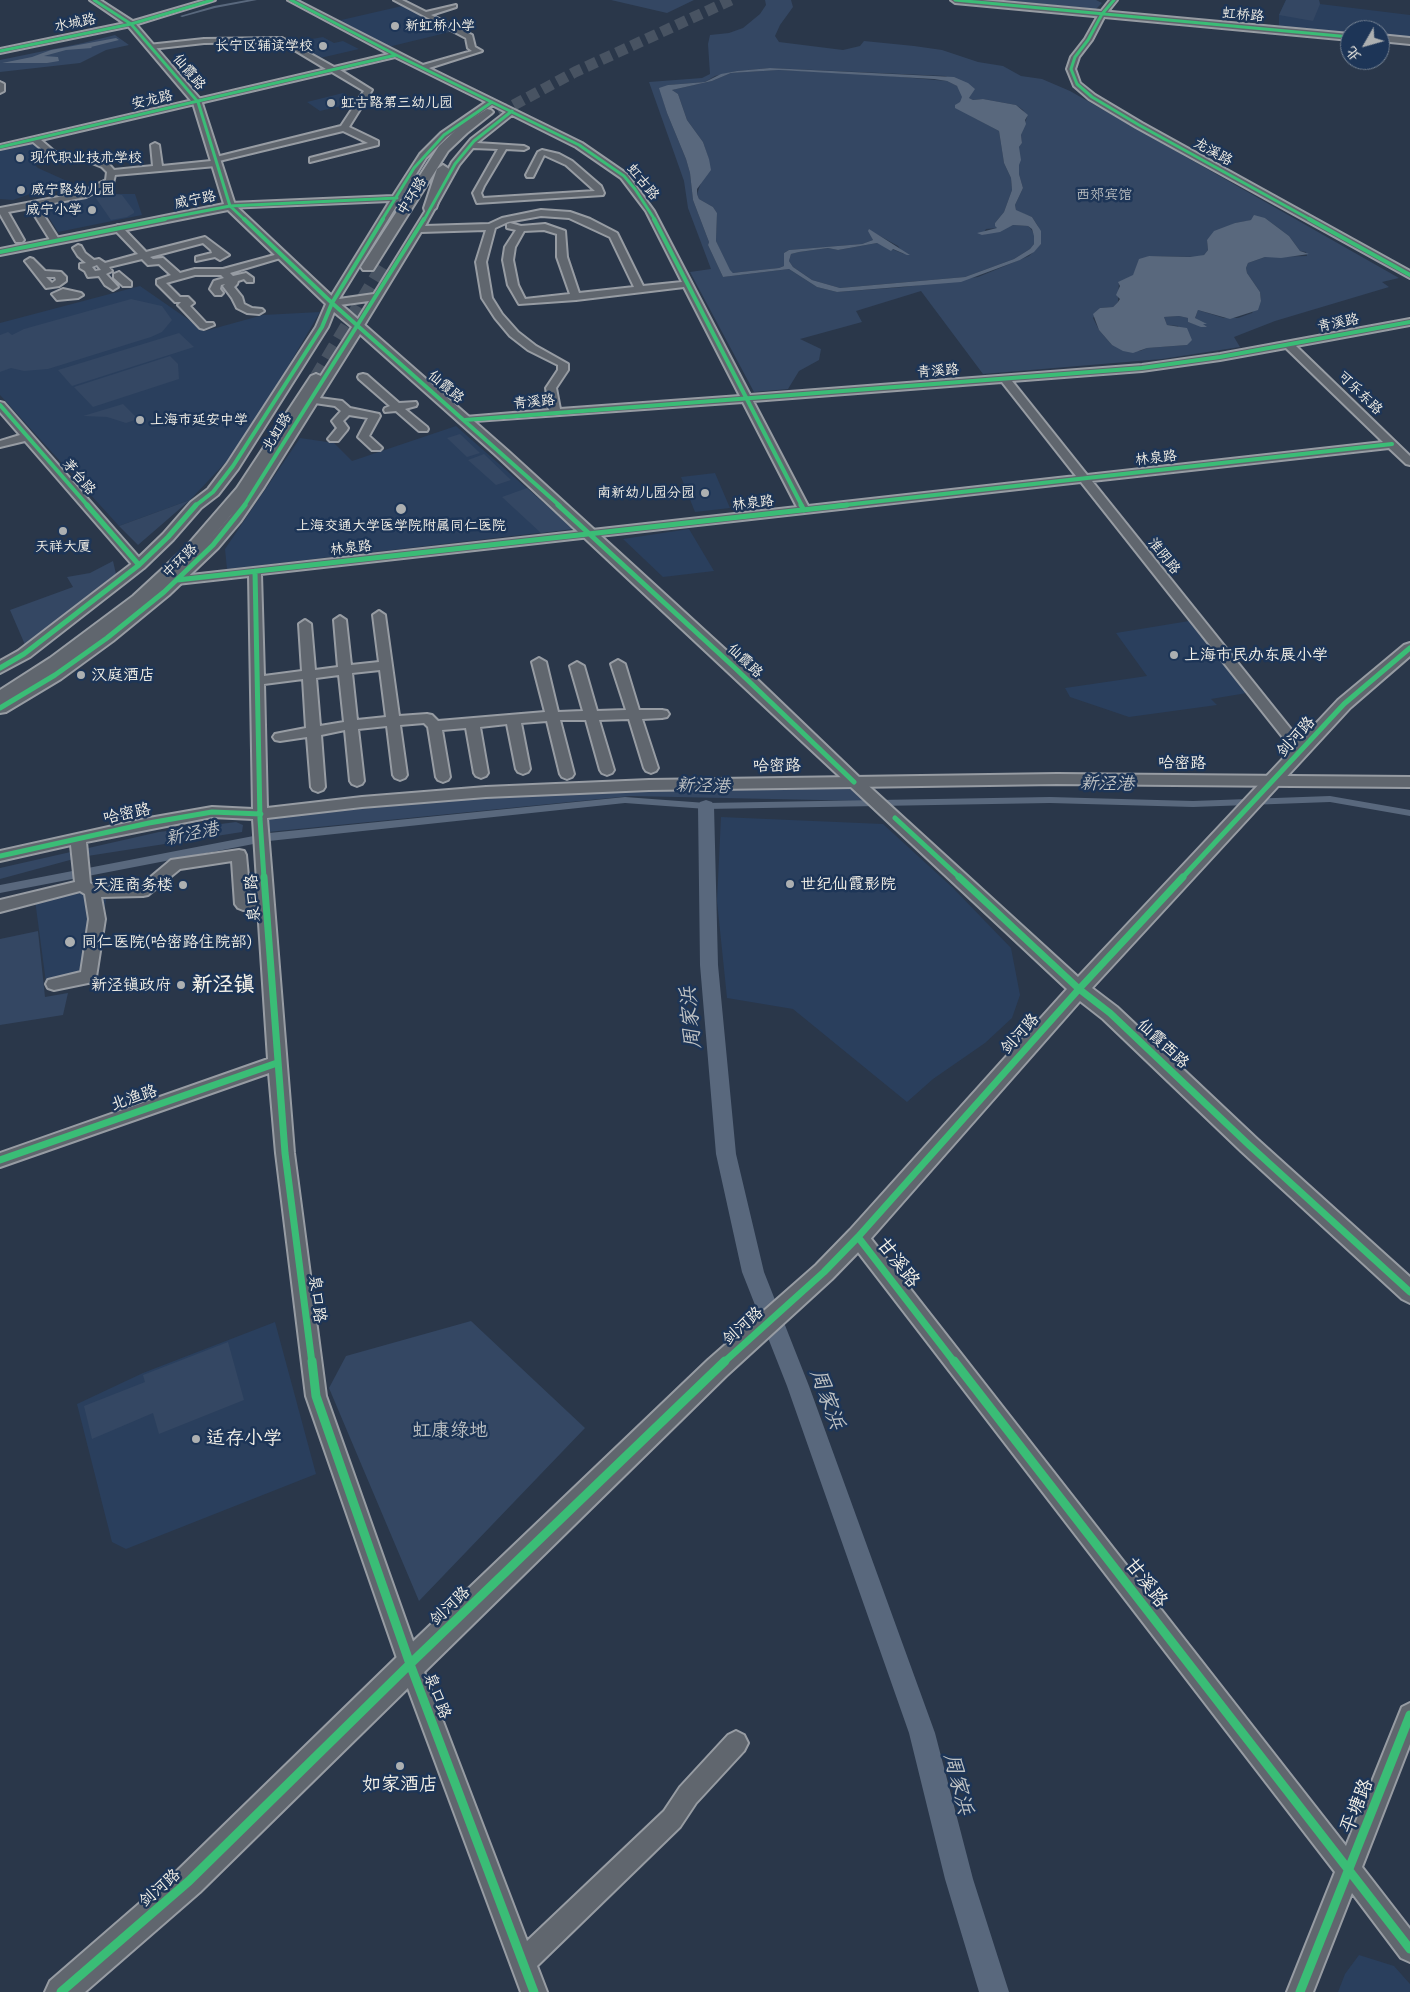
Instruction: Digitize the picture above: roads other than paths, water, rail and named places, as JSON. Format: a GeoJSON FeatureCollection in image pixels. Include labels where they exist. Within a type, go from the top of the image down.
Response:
{"type":"FeatureCollection","features":[{"type":"Feature","properties":{"kind":"highway","name":"中环路"},"geometry":{"type":"LineString","coordinates":[[368,267],[443,149],[463,130],[492,109]]}},
{"type":"Feature","properties":{"kind":"highway","name":"中环路"},"geometry":{"type":"LineString","coordinates":[[383,267],[444,169],[492,109]]}},
{"type":"Feature","properties":{"kind":"highway"},"geometry":{"type":"LineString","coordinates":[[405,184],[443,149]]}},
{"type":"Feature","properties":{"kind":"highway"},"geometry":{"type":"LineString","coordinates":[[430,208],[444,169]]}},
{"type":"Feature","properties":{"kind":"highway","name":"中环路"},"geometry":{"type":"LineString","coordinates":[[0,682],[41,655],[122,594],[169,551],[228,489],[309,379],[243,491],[191,552],[131,606],[57,662],[0,699]]}},
{"type":"Feature","properties":{"kind":"highway"},"geometry":{"type":"LineString","coordinates":[[191,552],[257,487]]}},
{"type":"Feature","properties":{"kind":"main road","name":"仙霞路"},"geometry":{"type":"LineString","coordinates":[[94,0],[131,24],[198,102],[230,206],[358,327],[465,420],[734,667],[854,782]]}},
{"type":"Feature","properties":{"kind":"main road","name":"虹桥路"},"geometry":{"type":"LineString","coordinates":[[954,0],[1340,35]]}},
{"type":"Feature","properties":{"kind":"main road","name":"虹桥路"},"geometry":{"type":"LineString","coordinates":[[976,0],[1104,13]]}},
{"type":"Feature","properties":{"kind":"main road"},"geometry":{"type":"LineString","coordinates":[[1390,40],[1410,42]]}},
{"type":"Feature","properties":{"kind":"main road","name":"威宁路"},"geometry":{"type":"LineString","coordinates":[[0,252],[230,206]]}},
{"type":"Feature","properties":{"kind":"main road","name":"北虹路"},"geometry":{"type":"LineString","coordinates":[[0,668],[24,654],[139,565],[168,537],[196,505],[214,492],[233,466],[323,325],[332,303]]}},
{"type":"Feature","properties":{"kind":"main road"},"geometry":{"type":"LineString","coordinates":[[323,325],[339,321],[358,327]]}},
{"type":"Feature","properties":{"kind":"main road","name":"北虹路"},"geometry":{"type":"LineString","coordinates":[[0,708],[55,675],[107,638],[177,580],[213,545],[235,519],[257,487],[358,327]]}},
{"type":"Feature","properties":{"kind":"main road"},"geometry":{"type":"LineString","coordinates":[[346,346],[376,343]]}},
{"type":"Feature","properties":{"kind":"main road","name":"剑河路"},"geometry":{"type":"LineString","coordinates":[[61,1992],[189,1881],[410,1664],[717,1368],[824,1272],[858,1237],[1079,989],[1344,704],[1410,648]]}},
{"type":"Feature","properties":{"kind":"main road","name":"仙霞西路"},"geometry":{"type":"LineString","coordinates":[[854,782],[1079,989],[1110,1013],[1249,1145],[1410,1292]]}},
{"type":"Feature","properties":{"kind":"street","name":"水城路"},"geometry":{"type":"LineString","coordinates":[[0,51],[131,24],[212,0]]}},
{"type":"Feature","properties":{"kind":"street","name":"虹古路"},"geometry":{"type":"LineString","coordinates":[[292,0],[422,68],[492,109],[512,111],[580,145],[624,176],[650,211],[804,510]]}},
{"type":"Feature","properties":{"kind":"street"},"geometry":{"type":"LineString","coordinates":[[397,0],[470,37],[472,48],[478,51],[422,68]]}},
{"type":"Feature","properties":{"kind":"street"},"geometry":{"type":"LineString","coordinates":[[1104,13],[1114,0]]}},
{"type":"Feature","properties":{"kind":"street"},"geometry":{"type":"LineString","coordinates":[[426,14],[454,6]]}},
{"type":"Feature","properties":{"kind":"street","name":"龙溪路"},"geometry":{"type":"LineString","coordinates":[[1104,13],[1075,58],[1071,69],[1077,84],[1092,97],[1410,275]]}},
{"type":"Feature","properties":{"kind":"street"},"geometry":{"type":"LineString","coordinates":[[151,47],[204,40],[282,40],[368,90],[344,128]]}},
{"type":"Feature","properties":{"kind":"street","name":"安龙路"},"geometry":{"type":"LineString","coordinates":[[0,147],[396,55]]}},
{"type":"Feature","properties":{"kind":"street"},"geometry":{"type":"LineString","coordinates":[[0,84],[0,91]]}},
{"type":"Feature","properties":{"kind":"street","name":"北虹路"},"geometry":{"type":"LineString","coordinates":[[332,303],[414,168],[438,141],[492,109]]}},
{"type":"Feature","properties":{"kind":"street","name":"北虹路"},"geometry":{"type":"LineString","coordinates":[[358,327],[419,229],[455,164],[492,125],[512,111]]}},
{"type":"Feature","properties":{"kind":"street"},"geometry":{"type":"LineString","coordinates":[[111,173],[216,161],[344,128],[376,143],[313,160]]}},
{"type":"Feature","properties":{"kind":"street"},"geometry":{"type":"LineString","coordinates":[[19,240],[1,211],[93,192],[110,181],[111,173],[105,165],[89,159],[53,154],[35,139]]}},
{"type":"Feature","properties":{"kind":"street"},"geometry":{"type":"LineString","coordinates":[[155,145],[158,169]]}},
{"type":"Feature","properties":{"kind":"street"},"geometry":{"type":"LineString","coordinates":[[471,145],[530,146],[525,151],[529,153],[542,152],[556,156],[569,163],[600,193],[480,201],[477,193],[503,147]]}},
{"type":"Feature","properties":{"kind":"street"},"geometry":{"type":"LineString","coordinates":[[530,175],[542,152]]}},
{"type":"Feature","properties":{"kind":"street","name":"威宁路"},"geometry":{"type":"LineString","coordinates":[[230,206],[397,198]]}},
{"type":"Feature","properties":{"kind":"street"},"geometry":{"type":"LineString","coordinates":[[33,205],[55,241]]}},
{"type":"Feature","properties":{"kind":"street"},"geometry":{"type":"LineString","coordinates":[[494,225],[522,215],[541,213],[570,215],[587,221],[614,235],[640,290]]}},
{"type":"Feature","properties":{"kind":"street"},"geometry":{"type":"LineString","coordinates":[[494,225],[481,262],[487,298],[498,316],[514,334],[532,348],[564,364],[563,370],[552,388],[555,412]]}},
{"type":"Feature","properties":{"kind":"street"},"geometry":{"type":"LineString","coordinates":[[419,229],[494,225],[521,229],[545,227],[562,233],[562,257],[576,297]]}},
{"type":"Feature","properties":{"kind":"street"},"geometry":{"type":"LineString","coordinates":[[118,228],[152,263],[160,260],[178,276]]}},
{"type":"Feature","properties":{"kind":"street"},"geometry":{"type":"LineString","coordinates":[[521,229],[510,247],[508,260],[513,285],[522,302],[688,284]]}},
{"type":"Feature","properties":{"kind":"street"},"geometry":{"type":"LineString","coordinates":[[30,261],[44,275],[70,278],[91,275],[102,269],[144,255],[205,240],[222,255],[199,259]]}},
{"type":"Feature","properties":{"kind":"street"},"geometry":{"type":"LineString","coordinates":[[78,294],[72,296],[69,293],[70,278],[79,251]]}},
{"type":"Feature","properties":{"kind":"street"},"geometry":{"type":"LineString","coordinates":[[209,325],[204,326],[183,305],[189,303],[185,299],[178,300],[160,282],[195,272],[223,272],[282,256]]}},
{"type":"Feature","properties":{"kind":"street"},"geometry":{"type":"LineString","coordinates":[[102,269],[110,285],[123,279]]}},
{"type":"Feature","properties":{"kind":"street"},"geometry":{"type":"LineString","coordinates":[[223,272],[234,282],[230,284],[229,289],[239,302],[250,311],[260,310]]}},
{"type":"Feature","properties":{"kind":"street"},"geometry":{"type":"LineString","coordinates":[[44,275],[58,274],[70,278]]}},
{"type":"Feature","properties":{"kind":"street"},"geometry":{"type":"LineString","coordinates":[[218,293],[214,289],[218,284],[246,276]]}},
{"type":"Feature","properties":{"kind":"street"},"geometry":{"type":"LineString","coordinates":[[332,303],[377,296]]}},
{"type":"Feature","properties":{"kind":"street"},"geometry":{"type":"LineString","coordinates":[[239,302],[251,303]]}},
{"type":"Feature","properties":{"kind":"street","name":"青溪路"},"geometry":{"type":"LineString","coordinates":[[465,420],[1171,364],[1289,345],[1410,322]]}},
{"type":"Feature","properties":{"kind":"street","name":"可乐东路"},"geometry":{"type":"LineString","coordinates":[[1289,345],[1410,462]]}},
{"type":"Feature","properties":{"kind":"street"},"geometry":{"type":"LineString","coordinates":[[363,378],[423,429]]}},
{"type":"Feature","properties":{"kind":"street","name":"淮阴路"},"geometry":{"type":"LineString","coordinates":[[1004,378],[1301,751]]}},
{"type":"Feature","properties":{"kind":"street"},"geometry":{"type":"LineString","coordinates":[[312,400],[338,403],[347,411],[375,416],[397,407],[412,404]]}},
{"type":"Feature","properties":{"kind":"street","name":"茅台路"},"geometry":{"type":"LineString","coordinates":[[0,405],[139,565]]}},
{"type":"Feature","properties":{"kind":"street"},"geometry":{"type":"LineString","coordinates":[[334,439],[343,428],[337,421],[347,411]]}},
{"type":"Feature","properties":{"kind":"street"},"geometry":{"type":"LineString","coordinates":[[375,416],[364,437],[376,448]]}},
{"type":"Feature","properties":{"kind":"street"},"geometry":{"type":"LineString","coordinates":[[0,444],[27,437]]}},
{"type":"Feature","properties":{"kind":"street","name":"林泉路"},"geometry":{"type":"LineString","coordinates":[[177,580],[1392,444]]}},
{"type":"Feature","properties":{"kind":"street","name":"泉口路"},"geometry":{"type":"LineString","coordinates":[[254,571],[262,844],[277,1063],[286,1153],[316,1396],[410,1664],[534,1992]]}},
{"type":"Feature","properties":{"kind":"street"},"geometry":{"type":"LineString","coordinates":[[379,615],[400,776]]}},
{"type":"Feature","properties":{"kind":"street"},"geometry":{"type":"LineString","coordinates":[[340,620],[357,781]]}},
{"type":"Feature","properties":{"kind":"street"},"geometry":{"type":"LineString","coordinates":[[305,624],[318,787]]}},
{"type":"Feature","properties":{"kind":"street"},"geometry":{"type":"LineString","coordinates":[[540,662],[567,774]]}},
{"type":"Feature","properties":{"kind":"street"},"geometry":{"type":"LineString","coordinates":[[618,664],[651,768]]}},
{"type":"Feature","properties":{"kind":"street"},"geometry":{"type":"LineString","coordinates":[[257,681],[386,665]]}},
{"type":"Feature","properties":{"kind":"street"},"geometry":{"type":"LineString","coordinates":[[577,666],[607,770]]}},
{"type":"Feature","properties":{"kind":"street"},"geometry":{"type":"LineString","coordinates":[[435,726],[512,718],[662,714]]}},
{"type":"Feature","properties":{"kind":"street"},"geometry":{"type":"LineString","coordinates":[[280,737],[351,725],[427,718],[435,726],[443,777]]}},
{"type":"Feature","properties":{"kind":"street"},"geometry":{"type":"LineString","coordinates":[[512,718],[523,769]]}},
{"type":"Feature","properties":{"kind":"street"},"geometry":{"type":"LineString","coordinates":[[472,722],[481,773]]}},
{"type":"Feature","properties":{"kind":"street","name":"哈密路"},"geometry":{"type":"LineString","coordinates":[[0,856],[149,823],[212,812],[261,816],[362,802],[486,792],[649,786],[1057,779],[1269,786],[1410,782]]}},
{"type":"Feature","properties":{"kind":"street"},"geometry":{"type":"LineString","coordinates":[[54,984],[88,977],[96,919],[78,839]]}},
{"type":"Feature","properties":{"kind":"street"},"geometry":{"type":"LineString","coordinates":[[0,906],[88,888],[143,891],[176,864],[239,855],[243,904],[266,901]]}},
{"type":"Feature","properties":{"kind":"street","name":"北渔路"},"geometry":{"type":"LineString","coordinates":[[0,1160],[277,1063]]}},
{"type":"Feature","properties":{"kind":"street","name":"甘溪路"},"geometry":{"type":"LineString","coordinates":[[858,1237],[1410,1949]]}},
{"type":"Feature","properties":{"kind":"street","name":"平塘路"},"geometry":{"type":"LineString","coordinates":[[1300,1992],[1410,1715]]}},
{"type":"Feature","properties":{"kind":"street"},"geometry":{"type":"LineString","coordinates":[[523,1962],[672,1819],[688,1795],[736,1743]]}},
{"type":"Feature","properties":{"kind":"waterway","name":"周家浜"},"geometry":{"type":"LineString","coordinates":[[182,16],[214,7],[255,0]]}},
{"type":"Feature","properties":{"kind":"waterway","name":"新泾港"},"geometry":{"type":"LineString","coordinates":[[0,889],[269,837],[625,800],[706,806],[1050,800],[1193,804],[1330,799],[1410,813]]}},
{"type":"Feature","properties":{"kind":"waterway","name":"周家浜"},"geometry":{"type":"LineString","coordinates":[[706,806],[709,965],[726,1154],[753,1272],[798,1386],[922,1733],[959,1879],[994,1992]]}},
{"type":"Feature","properties":{"kind":"tunnel"},"geometry":{"type":"LineString","coordinates":[[499,113],[575,72],[731,0]]}},
{"type":"Feature","properties":{"kind":"tunnel"},"geometry":{"type":"LineString","coordinates":[[316,379],[383,267]]}},
{"type":"Feature","properties":{"kind":"place","name":"新虹桥小学"},"geometry":{"type":"Point","coordinates":[395,26]}},
{"type":"Feature","properties":{"kind":"place","name":"长宁区辅读学校"},"geometry":{"type":"Point","coordinates":[323,46]}},
{"type":"Feature","properties":{"kind":"place","name":"虹古路第三幼儿园"},"geometry":{"type":"Point","coordinates":[331,103]}},
{"type":"Feature","properties":{"kind":"place","name":"现代职业技术学校"},"geometry":{"type":"Point","coordinates":[20,158]}},
{"type":"Feature","properties":{"kind":"place","name":"威宁路幼儿园"},"geometry":{"type":"Point","coordinates":[21,190]}},
{"type":"Feature","properties":{"kind":"place","name":"威宁小学"},"geometry":{"type":"Point","coordinates":[92,210]}},
{"type":"Feature","properties":{"kind":"place","name":"上海市延安中学"},"geometry":{"type":"Point","coordinates":[140,420]}},
{"type":"Feature","properties":{"kind":"place","name":"南新幼儿园分园"},"geometry":{"type":"Point","coordinates":[705,493]}},
{"type":"Feature","properties":{"kind":"place","name":"上海交通大学医学院附属同仁医院"},"geometry":{"type":"Point","coordinates":[401,509]}},
{"type":"Feature","properties":{"kind":"place","name":"天祥大厦"},"geometry":{"type":"Point","coordinates":[63,531]}},
{"type":"Feature","properties":{"kind":"place","name":"上海市民办东展小学"},"geometry":{"type":"Point","coordinates":[1174,655]}},
{"type":"Feature","properties":{"kind":"place","name":"汉庭酒店"},"geometry":{"type":"Point","coordinates":[81,675]}},
{"type":"Feature","properties":{"kind":"place","name":"世纪仙霞影院"},"geometry":{"type":"Point","coordinates":[790,884]}},
{"type":"Feature","properties":{"kind":"place","name":"天涯商务楼"},"geometry":{"type":"Point","coordinates":[183,885]}},
{"type":"Feature","properties":{"kind":"place","name":"同仁医院(哈密路住院部)"},"geometry":{"type":"Point","coordinates":[70,942]}},
{"type":"Feature","properties":{"kind":"place","name":"新泾镇政府"},"geometry":{"type":"Point","coordinates":[181,985]}},
{"type":"Feature","properties":{"kind":"place","name":"适存小学"},"geometry":{"type":"Point","coordinates":[196,1439]}},
{"type":"Feature","properties":{"kind":"place","name":"如家酒店"},"geometry":{"type":"Point","coordinates":[400,1766]}},
{"type":"Feature","properties":{"kind":"district","name":"新泾镇"},"geometry":{"type":"Point","coordinates":[223,985]}},
{"type":"Feature","properties":{"kind":"park label","name":"西郊宾馆"},"geometry":{"type":"Point","coordinates":[1104,195]}},
{"type":"Feature","properties":{"kind":"park label","name":"虹康绿地"},"geometry":{"type":"Point","coordinates":[450,1431]}}]}
